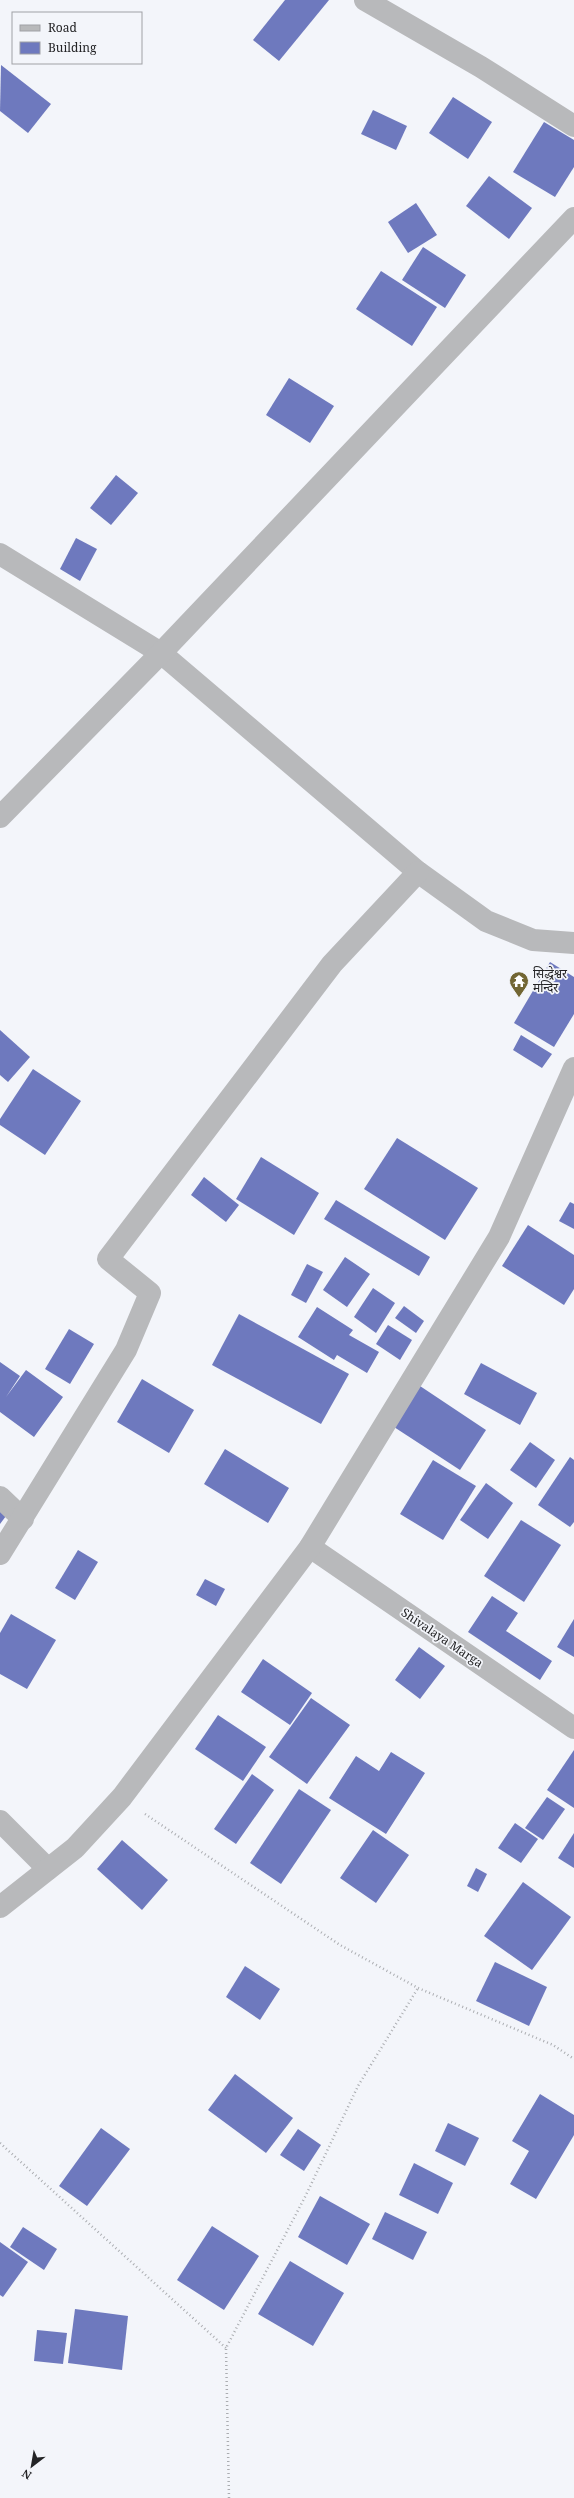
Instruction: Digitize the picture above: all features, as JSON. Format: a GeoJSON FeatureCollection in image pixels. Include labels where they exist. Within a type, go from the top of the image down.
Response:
{"type":"FeatureCollection","features":[{"type":"Feature","properties":{"kind":"street"},"geometry":{"type":"LineString","coordinates":[[365,0],[481,67],[574,126]]}},
{"type":"Feature","properties":{"kind":"street"},"geometry":{"type":"LineString","coordinates":[[0,817],[161,653],[574,218]]}},
{"type":"Feature","properties":{"kind":"street"},"geometry":{"type":"LineString","coordinates":[[0,554],[161,653],[418,872],[486,921],[534,940],[574,943]]}},
{"type":"Feature","properties":{"kind":"street"},"geometry":{"type":"LineString","coordinates":[[0,1554],[126,1350],[150,1293],[108,1259],[332,964],[418,872]]}},
{"type":"Feature","properties":{"kind":"street"},"geometry":{"type":"LineString","coordinates":[[0,1907],[75,1848],[122,1797],[310,1548],[499,1236],[574,1068]]}},
{"type":"Feature","properties":{"kind":"street"},"geometry":{"type":"LineString","coordinates":[[0,1497],[23,1519]]}},
{"type":"Feature","properties":{"kind":"street","name":"Shivalaya Marga"},"geometry":{"type":"LineString","coordinates":[[310,1548],[574,1728]]}},
{"type":"Feature","properties":{"kind":"street"},"geometry":{"type":"LineString","coordinates":[[0,1821],[48,1869]]}},
{"type":"Feature","properties":{"kind":"path"},"geometry":{"type":"LineString","coordinates":[[122,1797],[340,1944],[418,1988],[553,2045],[574,2059]]}},
{"type":"Feature","properties":{"kind":"path"},"geometry":{"type":"LineString","coordinates":[[229,2498],[226,2348],[306,2195],[358,2086],[418,1988]]}},
{"type":"Feature","properties":{"kind":"path"},"geometry":{"type":"LineString","coordinates":[[0,2143],[226,2348]]}},
{"type":"Feature","properties":{"kind":"building"},"geometry":{"type":"Polygon","coordinates":[[[285,0],[329,0],[279,61],[253,40],[285,0]]]}},
{"type":"Feature","properties":{"kind":"building"},"geometry":{"type":"Polygon","coordinates":[[[1,65],[51,104],[28,133],[0,111],[1,65]]]}},
{"type":"Feature","properties":{"kind":"building"},"geometry":{"type":"Polygon","coordinates":[[[453,97],[492,122],[468,159],[429,133],[453,97]]]}},
{"type":"Feature","properties":{"kind":"building"},"geometry":{"type":"Polygon","coordinates":[[[373,110],[407,126],[396,150],[361,134],[373,110]]]}},
{"type":"Feature","properties":{"kind":"building"},"geometry":{"type":"Polygon","coordinates":[[[544,122],[574,140],[574,167],[555,197],[513,172],[544,122]]]}},
{"type":"Feature","properties":{"kind":"building"},"geometry":{"type":"Polygon","coordinates":[[[489,176],[532,208],[509,239],[466,206],[489,176]]]}},
{"type":"Feature","properties":{"kind":"building"},"geometry":{"type":"Polygon","coordinates":[[[416,203],[437,235],[408,253],[388,222],[416,203]]]}},
{"type":"Feature","properties":{"kind":"building"},"geometry":{"type":"Polygon","coordinates":[[[423,247],[466,275],[445,308],[402,280],[423,247]]]}},
{"type":"Feature","properties":{"kind":"building"},"geometry":{"type":"Polygon","coordinates":[[[381,271],[437,307],[412,346],[356,309],[381,271]]]}},
{"type":"Feature","properties":{"kind":"building"},"geometry":{"type":"Polygon","coordinates":[[[289,378],[334,406],[310,443],[266,415],[289,378]]]}},
{"type":"Feature","properties":{"kind":"building"},"geometry":{"type":"Polygon","coordinates":[[[116,475],[138,493],[111,525],[90,508],[116,475]]]}},
{"type":"Feature","properties":{"kind":"building"},"geometry":{"type":"Polygon","coordinates":[[[76,538],[97,549],[80,581],[60,569],[76,538]]]}},
{"type":"Feature","properties":{"kind":"building"},"geometry":{"type":"Polygon","coordinates":[[[550,962],[574,977],[574,1014],[554,1047],[514,1023],[550,962]]]}},
{"type":"Feature","properties":{"kind":"building"},"geometry":{"type":"Polygon","coordinates":[[[0,1030],[30,1057],[8,1082],[0,1075],[0,1030]]]}},
{"type":"Feature","properties":{"kind":"building"},"geometry":{"type":"Polygon","coordinates":[[[521,1035],[552,1054],[542,1068],[513,1050],[521,1035]]]}},
{"type":"Feature","properties":{"kind":"building"},"geometry":{"type":"Polygon","coordinates":[[[33,1069],[81,1101],[45,1155],[0,1125],[0,1119],[33,1069]]]}},
{"type":"Feature","properties":{"kind":"building"},"geometry":{"type":"Polygon","coordinates":[[[397,1138],[478,1188],[445,1240],[364,1189],[397,1138]]]}},
{"type":"Feature","properties":{"kind":"building"},"geometry":{"type":"Polygon","coordinates":[[[261,1157],[319,1193],[294,1235],[236,1199],[261,1157]]]}},
{"type":"Feature","properties":{"kind":"building"},"geometry":{"type":"Polygon","coordinates":[[[204,1177],[239,1205],[226,1222],[191,1195],[204,1177]]]}},
{"type":"Feature","properties":{"kind":"building"},"geometry":{"type":"Polygon","coordinates":[[[336,1200],[430,1257],[419,1276],[324,1219],[336,1200]]]}},
{"type":"Feature","properties":{"kind":"building"},"geometry":{"type":"Polygon","coordinates":[[[570,1202],[574,1204],[574,1229],[559,1221],[570,1202]]]}},
{"type":"Feature","properties":{"kind":"building"},"geometry":{"type":"Polygon","coordinates":[[[528,1225],[574,1255],[574,1289],[564,1305],[502,1266],[528,1225]]]}},
{"type":"Feature","properties":{"kind":"building"},"geometry":{"type":"Polygon","coordinates":[[[345,1257],[370,1274],[347,1307],[323,1290],[345,1257]]]}},
{"type":"Feature","properties":{"kind":"building"},"geometry":{"type":"Polygon","coordinates":[[[307,1264],[323,1272],[306,1303],[291,1295],[307,1264]]]}},
{"type":"Feature","properties":{"kind":"building"},"geometry":{"type":"Polygon","coordinates":[[[373,1288],[395,1303],[376,1333],[354,1317],[373,1288]]]}},
{"type":"Feature","properties":{"kind":"building"},"geometry":{"type":"Polygon","coordinates":[[[404,1306],[424,1321],[416,1333],[395,1318],[404,1306]]]}},
{"type":"Feature","properties":{"kind":"building"},"geometry":{"type":"Polygon","coordinates":[[[317,1307],[353,1330],[349,1335],[379,1352],[367,1373],[337,1355],[334,1360],[298,1337],[317,1307]]]}},
{"type":"Feature","properties":{"kind":"building"},"geometry":{"type":"Polygon","coordinates":[[[239,1314],[349,1374],[321,1424],[212,1365],[239,1314]]]}},
{"type":"Feature","properties":{"kind":"building"},"geometry":{"type":"Polygon","coordinates":[[[388,1325],[412,1340],[400,1360],[376,1344],[388,1325]]]}},
{"type":"Feature","properties":{"kind":"building"},"geometry":{"type":"Polygon","coordinates":[[[69,1329],[94,1344],[70,1384],[45,1369],[69,1329]]]}},
{"type":"Feature","properties":{"kind":"building"},"geometry":{"type":"Polygon","coordinates":[[[0,1362],[20,1376],[6,1397],[26,1370],[63,1397],[34,1437],[0,1412],[0,1362]]]}},
{"type":"Feature","properties":{"kind":"building"},"geometry":{"type":"Polygon","coordinates":[[[481,1363],[537,1393],[520,1425],[464,1394],[481,1363]]]}},
{"type":"Feature","properties":{"kind":"building"},"geometry":{"type":"Polygon","coordinates":[[[142,1379],[194,1410],[169,1453],[117,1422],[142,1379]]]}},
{"type":"Feature","properties":{"kind":"building"},"geometry":{"type":"Polygon","coordinates":[[[420,1386],[486,1430],[460,1470],[394,1427],[420,1386]]]}},
{"type":"Feature","properties":{"kind":"building"},"geometry":{"type":"Polygon","coordinates":[[[530,1442],[555,1460],[536,1488],[510,1470],[530,1442]]]}},
{"type":"Feature","properties":{"kind":"building"},"geometry":{"type":"Polygon","coordinates":[[[225,1449],[289,1488],[268,1523],[204,1484],[225,1449]]]}},
{"type":"Feature","properties":{"kind":"building"},"geometry":{"type":"Polygon","coordinates":[[[570,1457],[574,1460],[574,1522],[570,1527],[538,1505],[570,1457]]]}},
{"type":"Feature","properties":{"kind":"building"},"geometry":{"type":"Polygon","coordinates":[[[433,1460],[476,1486],[443,1540],[400,1514],[433,1460]]]}},
{"type":"Feature","properties":{"kind":"building"},"geometry":{"type":"Polygon","coordinates":[[[486,1483],[513,1503],[488,1539],[460,1520],[486,1483]]]}},
{"type":"Feature","properties":{"kind":"building"},"geometry":{"type":"Polygon","coordinates":[[[0,1511],[6,1516],[0,1524],[0,1511]]]}},
{"type":"Feature","properties":{"kind":"building"},"geometry":{"type":"Polygon","coordinates":[[[521,1520],[561,1545],[524,1602],[484,1576],[521,1520]]]}},
{"type":"Feature","properties":{"kind":"building"},"geometry":{"type":"Polygon","coordinates":[[[78,1550],[98,1562],[75,1600],[55,1588],[78,1550]]]}},
{"type":"Feature","properties":{"kind":"building"},"geometry":{"type":"Polygon","coordinates":[[[205,1579],[225,1589],[216,1606],[196,1595],[205,1579]]]}},
{"type":"Feature","properties":{"kind":"building"},"geometry":{"type":"Polygon","coordinates":[[[492,1596],[518,1613],[506,1631],[552,1661],[540,1680],[468,1632],[492,1596]]]}},
{"type":"Feature","properties":{"kind":"building"},"geometry":{"type":"Polygon","coordinates":[[[11,1614],[56,1640],[27,1689],[0,1674],[0,1633],[11,1614]]]}},
{"type":"Feature","properties":{"kind":"building"},"geometry":{"type":"Polygon","coordinates":[[[574,1619],[574,1657],[557,1647],[574,1619]]]}},
{"type":"Feature","properties":{"kind":"building"},"geometry":{"type":"Polygon","coordinates":[[[419,1647],[445,1666],[420,1699],[395,1680],[419,1647]]]}},
{"type":"Feature","properties":{"kind":"building"},"geometry":{"type":"Polygon","coordinates":[[[263,1659],[312,1693],[290,1725],[241,1692],[263,1659]]]}},
{"type":"Feature","properties":{"kind":"building"},"geometry":{"type":"Polygon","coordinates":[[[311,1698],[350,1725],[307,1784],[269,1757],[311,1698]]]}},
{"type":"Feature","properties":{"kind":"building"},"geometry":{"type":"Polygon","coordinates":[[[218,1715],[266,1747],[243,1781],[195,1749],[218,1715]]]}},
{"type":"Feature","properties":{"kind":"building"},"geometry":{"type":"Polygon","coordinates":[[[574,1750],[574,1808],[547,1790],[574,1750]]]}},
{"type":"Feature","properties":{"kind":"building"},"geometry":{"type":"Polygon","coordinates":[[[391,1752],[425,1773],[386,1834],[329,1798],[356,1756],[379,1771],[391,1752]]]}},
{"type":"Feature","properties":{"kind":"building"},"geometry":{"type":"Polygon","coordinates":[[[252,1774],[274,1790],[236,1844],[214,1829],[252,1774]]]}},
{"type":"Feature","properties":{"kind":"building"},"geometry":{"type":"Polygon","coordinates":[[[299,1789],[331,1810],[281,1884],[250,1863],[299,1789]]]}},
{"type":"Feature","properties":{"kind":"building"},"geometry":{"type":"Polygon","coordinates":[[[547,1797],[565,1809],[543,1840],[525,1828],[547,1797]]]}},
{"type":"Feature","properties":{"kind":"building"},"geometry":{"type":"Polygon","coordinates":[[[515,1823],[538,1839],[521,1863],[498,1848],[515,1823]]]}},
{"type":"Feature","properties":{"kind":"building"},"geometry":{"type":"Polygon","coordinates":[[[373,1830],[409,1855],[376,1903],[340,1878],[373,1830]]]}},
{"type":"Feature","properties":{"kind":"building"},"geometry":{"type":"Polygon","coordinates":[[[574,1833],[574,1868],[558,1858],[574,1833]]]}},
{"type":"Feature","properties":{"kind":"building"},"geometry":{"type":"Polygon","coordinates":[[[122,1840],[168,1880],[142,1910],[97,1869],[122,1840]]]}},
{"type":"Feature","properties":{"kind":"building"},"geometry":{"type":"Polygon","coordinates":[[[476,1868],[487,1874],[478,1892],[467,1886],[476,1868]]]}},
{"type":"Feature","properties":{"kind":"building"},"geometry":{"type":"Polygon","coordinates":[[[523,1882],[571,1917],[532,1970],[484,1936],[523,1882]]]}},
{"type":"Feature","properties":{"kind":"building"},"geometry":{"type":"Polygon","coordinates":[[[495,1962],[547,1987],[529,2026],[476,2001],[495,1962]]]}},
{"type":"Feature","properties":{"kind":"building"},"geometry":{"type":"Polygon","coordinates":[[[245,1966],[280,1989],[260,2020],[226,1997],[245,1966]]]}},
{"type":"Feature","properties":{"kind":"building"},"geometry":{"type":"Polygon","coordinates":[[[235,2074],[293,2118],[266,2153],[208,2110],[235,2074]]]}},
{"type":"Feature","properties":{"kind":"building"},"geometry":{"type":"Polygon","coordinates":[[[540,2094],[574,2115],[574,2135],[536,2199],[510,2184],[529,2151],[512,2141],[540,2094]]]}},
{"type":"Feature","properties":{"kind":"building"},"geometry":{"type":"Polygon","coordinates":[[[448,2123],[479,2138],[465,2166],[435,2151],[448,2123]]]}},
{"type":"Feature","properties":{"kind":"building"},"geometry":{"type":"Polygon","coordinates":[[[101,2128],[130,2149],[87,2206],[59,2186],[101,2128]]]}},
{"type":"Feature","properties":{"kind":"building"},"geometry":{"type":"Polygon","coordinates":[[[298,2129],[321,2145],[304,2171],[280,2155],[298,2129]]]}},
{"type":"Feature","properties":{"kind":"building"},"geometry":{"type":"Polygon","coordinates":[[[414,2163],[453,2183],[438,2214],[399,2195],[414,2163]]]}},
{"type":"Feature","properties":{"kind":"building"},"geometry":{"type":"Polygon","coordinates":[[[320,2196],[370,2224],[347,2265],[298,2237],[320,2196]]]}},
{"type":"Feature","properties":{"kind":"building"},"geometry":{"type":"Polygon","coordinates":[[[385,2212],[427,2232],[413,2260],[372,2239],[385,2212]]]}},
{"type":"Feature","properties":{"kind":"building"},"geometry":{"type":"Polygon","coordinates":[[[212,2226],[259,2256],[224,2310],[177,2280],[212,2226]]]}},
{"type":"Feature","properties":{"kind":"building"},"geometry":{"type":"Polygon","coordinates":[[[23,2227],[57,2249],[44,2270],[10,2247],[23,2227]]]}},
{"type":"Feature","properties":{"kind":"building"},"geometry":{"type":"Polygon","coordinates":[[[0,2242],[28,2262],[3,2297],[0,2295],[0,2242]]]}},
{"type":"Feature","properties":{"kind":"building"},"geometry":{"type":"Polygon","coordinates":[[[290,2261],[344,2293],[313,2346],[258,2314],[290,2261]]]}},
{"type":"Feature","properties":{"kind":"building"},"geometry":{"type":"Polygon","coordinates":[[[75,2309],[128,2316],[122,2370],[68,2363],[75,2309]]]}},
{"type":"Feature","properties":{"kind":"building"},"geometry":{"type":"Polygon","coordinates":[[[37,2330],[67,2333],[63,2364],[34,2361],[37,2330]]]}},
{"type":"Feature","properties":{"kind":"place","name":"सिद्धेश्वर मन्दिर"},"geometry":{"type":"Point","coordinates":[519,998]}}]}
